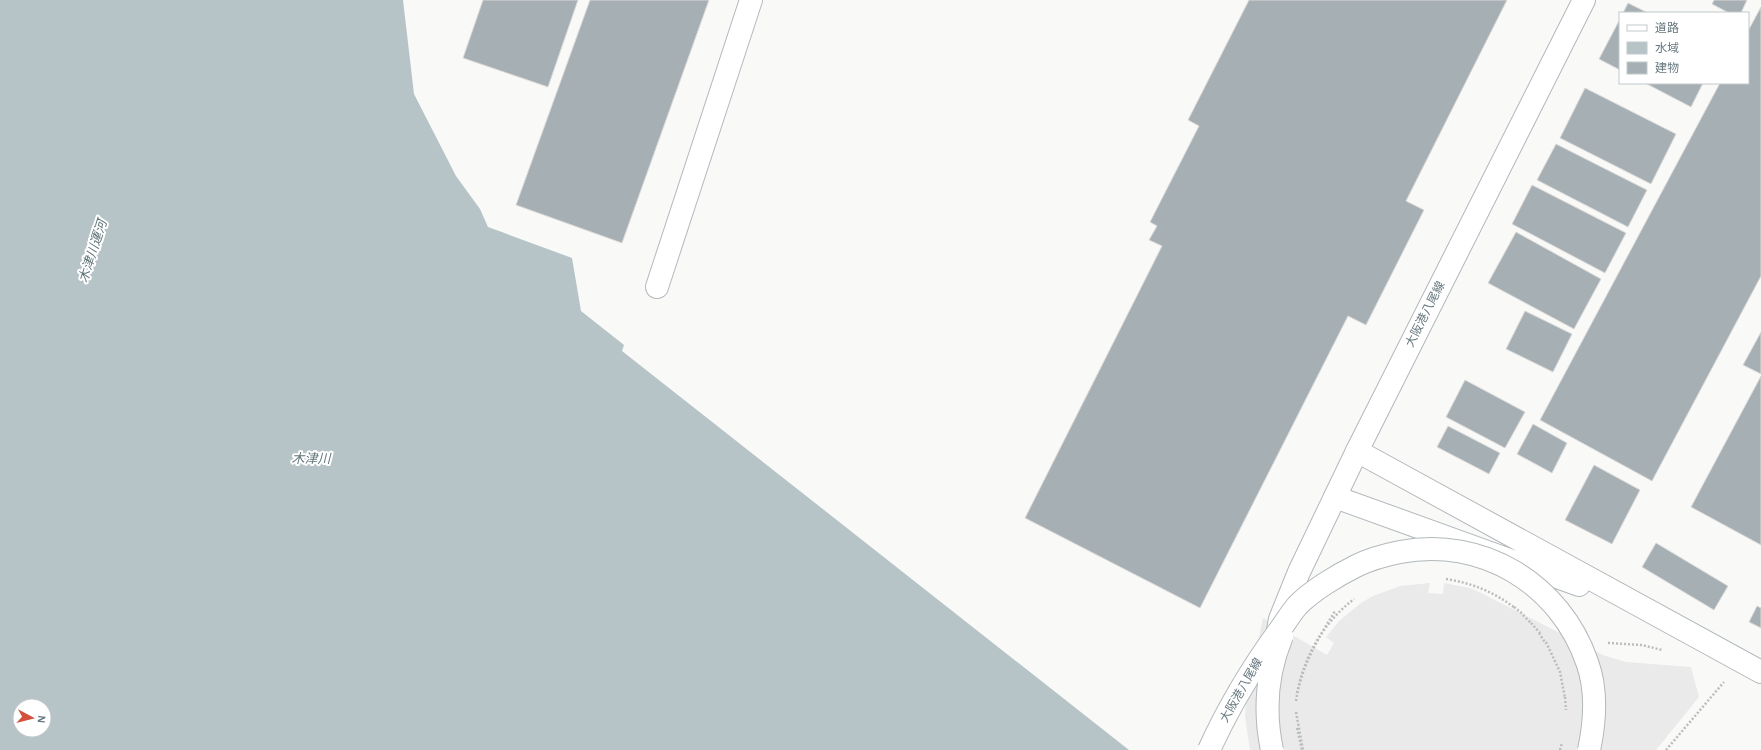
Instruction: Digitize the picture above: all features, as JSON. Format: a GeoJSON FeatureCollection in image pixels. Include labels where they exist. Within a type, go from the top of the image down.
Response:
{"type":"FeatureCollection","features":[{"type":"Feature","properties":{"kind":"main road"},"geometry":{"type":"LineString","coordinates":[[657,287],[750,0]]}},
{"type":"Feature","properties":{"kind":"main road","name":"大阪港八尾線"},"geometry":{"type":"LineString","coordinates":[[1273,750],[1270,718],[1271,674],[1280,619],[1298,572],[1356,451],[1584,0]]}},
{"type":"Feature","properties":{"kind":"main road"},"geometry":{"type":"LineString","coordinates":[[1356,451],[1761,672]]}},
{"type":"Feature","properties":{"kind":"main road"},"geometry":{"type":"LineString","coordinates":[[1335,497],[1644,608]]}},
{"type":"Feature","properties":{"kind":"main road","name":"大阪港八尾線"},"geometry":{"type":"LineString","coordinates":[[1209,750],[1223,720],[1258,660],[1298,605],[1330,581],[1357,565],[1390,554],[1431,548],[1474,554],[1502,564],[1534,584],[1559,610],[1578,641],[1588,662],[1591,676],[1594,708],[1588,750]]}},
{"type":"Feature","properties":{"kind":"main road","name":"大阪港八尾線"},"geometry":{"type":"LineString","coordinates":[[1273,750],[1267,717],[1270,676],[1280,640],[1287,624],[1316,593],[1355,567],[1390,556],[1431,550],[1469,554],[1503,567],[1523,579],[1558,612],[1566,623],[1579,648],[1589,677],[1592,708],[1588,750]]}},
{"type":"Feature","properties":{"kind":"path"},"geometry":{"type":"LineString","coordinates":[[1442,578],[1465,583],[1488,591],[1519,612],[1543,640],[1555,661],[1563,684],[1566,715]]}},
{"type":"Feature","properties":{"kind":"path"},"geometry":{"type":"LineString","coordinates":[[1302,750],[1296,724],[1296,710],[1300,680],[1306,661],[1322,630],[1340,611],[1359,595],[1324,618]]}},
{"type":"Feature","properties":{"kind":"path"},"geometry":{"type":"LineString","coordinates":[[1300,680],[1306,661],[1318,640]]}},
{"type":"Feature","properties":{"kind":"path"},"geometry":{"type":"LineString","coordinates":[[1666,750],[1742,662]]}},
{"type":"Feature","properties":{"kind":"path"},"geometry":{"type":"LineString","coordinates":[[1560,750],[1563,739]]}},
{"type":"Feature","properties":{"kind":"shaded area"},"geometry":{"type":"Polygon","coordinates":[[[1430,583],[1428,593],[1443,594],[1444,583],[1470,588],[1603,655],[1626,662],[1691,667],[1699,697],[1656,750],[1250,750],[1245,717],[1246,698],[1263,618],[1327,655],[1334,643],[1326,637],[1339,621],[1361,603],[1373,596],[1400,586],[1430,583]]]}},
{"type":"Feature","properties":{"kind":"water","name":"木津川"},"geometry":{"type":"Polygon","coordinates":[[[0,0],[403,0],[414,94],[456,176],[480,209],[488,227],[572,258],[581,311],[624,345],[622,351],[1129,750],[0,750],[0,0]]]}},
{"type":"Feature","properties":{"kind":"building"},"geometry":{"type":"Polygon","coordinates":[[[483,0],[578,0],[548,87],[463,58],[483,0]]]}},
{"type":"Feature","properties":{"kind":"building"},"geometry":{"type":"Polygon","coordinates":[[[590,0],[709,0],[622,243],[516,205],[590,0]]]}},
{"type":"Feature","properties":{"kind":"building"},"geometry":{"type":"Polygon","coordinates":[[[1249,0],[1507,0],[1406,201],[1424,210],[1366,325],[1348,316],[1200,608],[1025,518],[1162,246],[1149,240],[1157,226],[1150,222],[1199,126],[1188,120],[1249,0]]]}},
{"type":"Feature","properties":{"kind":"building"},"geometry":{"type":"Polygon","coordinates":[[[1714,0],[1747,0],[1741,12],[1727,12],[1712,4],[1714,0]]]}},
{"type":"Feature","properties":{"kind":"building"},"geometry":{"type":"Polygon","coordinates":[[[1628,3],[1646,12],[1624,12],[1628,3]]]}},
{"type":"Feature","properties":{"kind":"building"},"geometry":{"type":"Polygon","coordinates":[[[1761,7],[1761,276],[1652,481],[1540,420],[1719,84],[1749,84],[1749,29],[1761,7]]]}},
{"type":"Feature","properties":{"kind":"building"},"geometry":{"type":"Polygon","coordinates":[[[1619,21],[1619,69],[1599,59],[1619,21]]]}},
{"type":"Feature","properties":{"kind":"building"},"geometry":{"type":"Polygon","coordinates":[[[1647,84],[1702,84],[1691,107],[1647,84]]]}},
{"type":"Feature","properties":{"kind":"building"},"geometry":{"type":"Polygon","coordinates":[[[1585,88],[1676,134],[1651,184],[1560,138],[1585,88]]]}},
{"type":"Feature","properties":{"kind":"building"},"geometry":{"type":"Polygon","coordinates":[[[1556,144],[1647,190],[1628,227],[1537,180],[1556,144]]]}},
{"type":"Feature","properties":{"kind":"building"},"geometry":{"type":"Polygon","coordinates":[[[1532,185],[1626,233],[1605,273],[1512,224],[1532,185]]]}},
{"type":"Feature","properties":{"kind":"building"},"geometry":{"type":"Polygon","coordinates":[[[1516,232],[1601,279],[1574,329],[1488,283],[1516,232]]]}},
{"type":"Feature","properties":{"kind":"building"},"geometry":{"type":"Polygon","coordinates":[[[1525,311],[1572,334],[1553,372],[1506,349],[1525,311]]]}},
{"type":"Feature","properties":{"kind":"building"},"geometry":{"type":"Polygon","coordinates":[[[1761,332],[1761,374],[1743,365],[1761,332]]]}},
{"type":"Feature","properties":{"kind":"building"},"geometry":{"type":"Polygon","coordinates":[[[1761,376],[1761,545],[1691,507],[1761,376]]]}},
{"type":"Feature","properties":{"kind":"building"},"geometry":{"type":"Polygon","coordinates":[[[1465,380],[1525,412],[1505,448],[1446,417],[1465,380]]]}},
{"type":"Feature","properties":{"kind":"building"},"geometry":{"type":"Polygon","coordinates":[[[1533,424],[1567,443],[1552,473],[1517,454],[1533,424]]]}},
{"type":"Feature","properties":{"kind":"building"},"geometry":{"type":"Polygon","coordinates":[[[1448,426],[1500,453],[1489,474],[1437,447],[1448,426]]]}},
{"type":"Feature","properties":{"kind":"building"},"geometry":{"type":"Polygon","coordinates":[[[1594,465],[1640,490],[1612,544],[1565,520],[1594,465]]]}},
{"type":"Feature","properties":{"kind":"building"},"geometry":{"type":"Polygon","coordinates":[[[1656,543],[1728,586],[1714,610],[1642,567],[1656,543]]]}},
{"type":"Feature","properties":{"kind":"building"},"geometry":{"type":"Polygon","coordinates":[[[1757,606],[1761,608],[1761,628],[1749,622],[1757,606]]]}},
{"type":"Feature","properties":{"kind":"water label","name":"木津川運河"},"geometry":{"type":"Point","coordinates":[92,251]}}]}
